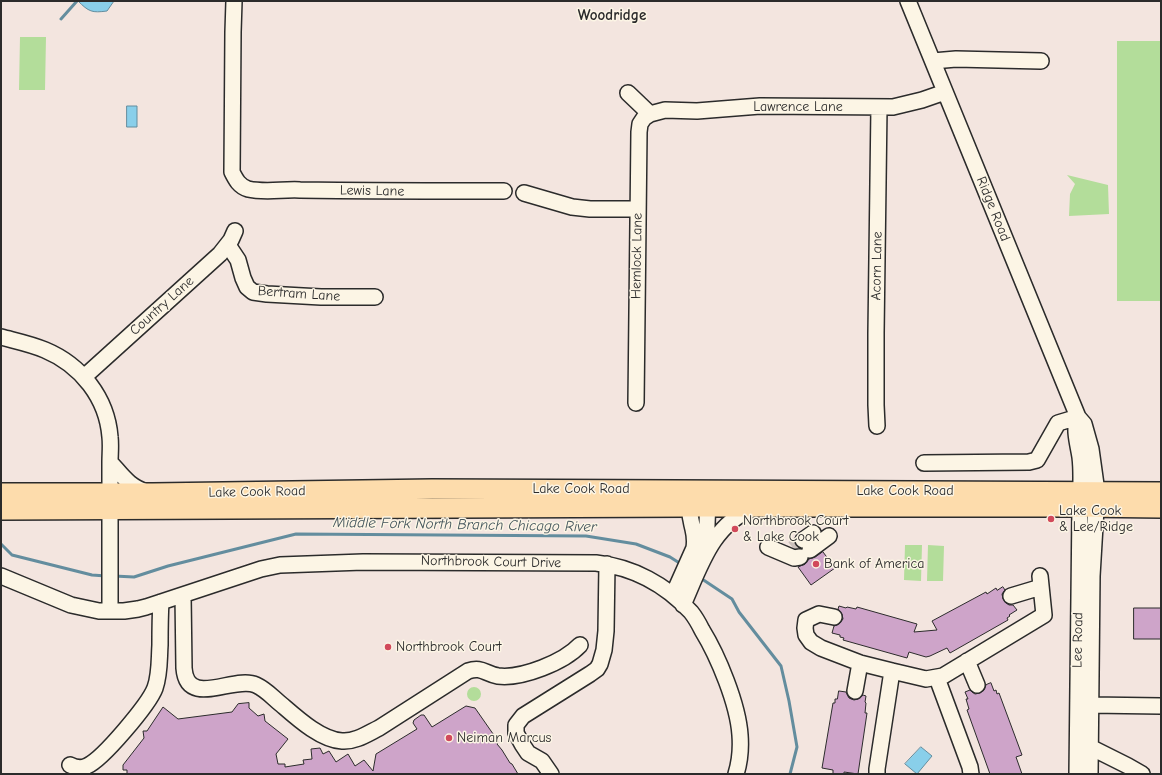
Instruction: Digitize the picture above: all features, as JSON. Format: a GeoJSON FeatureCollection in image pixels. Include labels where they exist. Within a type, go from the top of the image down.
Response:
{"type":"FeatureCollection","features":[{"type":"Feature","properties":{"kind":"main road","name":"Lake Cook Road"},"geometry":{"type":"LineString","coordinates":[[1,493],[110,510],[153,493],[432,489],[699,499],[755,508],[1088,499],[1161,492]]}},
{"type":"Feature","properties":{"kind":"main road","name":"Lake Cook Road"},"geometry":{"type":"LineString","coordinates":[[1,510],[110,510],[699,499],[1088,499],[1161,508]]}},
{"type":"Feature","properties":{"kind":"street","name":"Lewis Lane"},"geometry":{"type":"LineString","coordinates":[[234,1],[232,172],[237,183],[246,188],[257,191],[504,191]]}},
{"type":"Feature","properties":{"kind":"street","name":"Ridge Road"},"geometry":{"type":"LineString","coordinates":[[908,1],[1078,416],[1084,424],[1090,449],[1088,499]]}},
{"type":"Feature","properties":{"kind":"street"},"geometry":{"type":"LineString","coordinates":[[933,61],[956,59],[1041,61]]}},
{"type":"Feature","properties":{"kind":"street"},"geometry":{"type":"LineString","coordinates":[[628,92],[650,114]]}},
{"type":"Feature","properties":{"kind":"street","name":"Lawrence Lane"},"geometry":{"type":"LineString","coordinates":[[650,114],[665,110],[697,111],[760,106],[893,106],[922,100],[945,92]]}},
{"type":"Feature","properties":{"kind":"street","name":"Acorn Lane"},"geometry":{"type":"LineString","coordinates":[[878,426],[876,405],[876,326],[879,107]]}},
{"type":"Feature","properties":{"kind":"street","name":"Hemlock Lane"},"geometry":{"type":"LineString","coordinates":[[636,403],[639,132],[640,124],[644,118],[650,114]]}},
{"type":"Feature","properties":{"kind":"street"},"geometry":{"type":"LineString","coordinates":[[524,193],[572,207],[590,209],[638,209]]}},
{"type":"Feature","properties":{"kind":"street","name":"Country Lane"},"geometry":{"type":"LineString","coordinates":[[84,377],[220,254],[228,244],[235,231]]}},
{"type":"Feature","properties":{"kind":"street","name":"Bertram Lane"},"geometry":{"type":"LineString","coordinates":[[228,244],[238,260],[247,287],[253,292],[321,297],[376,297]]}},
{"type":"Feature","properties":{"kind":"street"},"geometry":{"type":"LineString","coordinates":[[1,337],[45,350],[66,361],[84,377],[100,400],[106,417],[110,437],[110,611]]}},
{"type":"Feature","properties":{"kind":"street"},"geometry":{"type":"LineString","coordinates":[[924,463],[1029,462],[1038,460],[1058,423],[1078,416]]}},
{"type":"Feature","properties":{"kind":"street"},"geometry":{"type":"LineString","coordinates":[[110,462],[126,481],[141,490],[153,493]]}},
{"type":"Feature","properties":{"kind":"street"},"geometry":{"type":"LineString","coordinates":[[699,499],[691,520],[695,541],[700,551]]}},
{"type":"Feature","properties":{"kind":"street","name":"Lee Road"},"geometry":{"type":"LineString","coordinates":[[1088,499],[1092,576],[1090,774]]}},
{"type":"Feature","properties":{"kind":"street","name":"Lee Road"},"geometry":{"type":"LineString","coordinates":[[1077,774],[1088,499]]}},
{"type":"Feature","properties":{"kind":"street"},"geometry":{"type":"LineString","coordinates":[[678,600],[700,551],[738,515],[755,508]]}},
{"type":"Feature","properties":{"kind":"street"},"geometry":{"type":"LineString","coordinates":[[768,547],[804,546]]}},
{"type":"Feature","properties":{"kind":"street","name":"Northbrook Court Drive"},"geometry":{"type":"LineString","coordinates":[[1,576],[71,605],[99,611],[110,611],[138,609],[261,569],[286,564],[437,561],[607,564],[635,572],[661,587],[691,612],[706,636],[728,684],[738,719],[740,753],[736,774]]}},
{"type":"Feature","properties":{"kind":"street"},"geometry":{"type":"LineString","coordinates":[[550,774],[542,761],[528,753],[516,733],[516,725],[523,716],[590,674],[597,669],[600,664],[604,650],[606,631],[607,564]]}},
{"type":"Feature","properties":{"kind":"street"},"geometry":{"type":"LineString","coordinates":[[834,617],[818,614],[806,620],[806,635],[811,642],[860,663],[926,679],[937,678],[943,676],[1044,615],[1041,582],[1011,596]]}},
{"type":"Feature","properties":{"kind":"street"},"geometry":{"type":"LineString","coordinates":[[183,595],[184,675],[190,684],[195,687],[206,689],[245,683],[256,685],[267,691],[305,724],[329,738],[343,741],[355,739],[379,728],[468,671],[480,669],[498,676],[519,676],[554,663],[575,651],[580,645]]}},
{"type":"Feature","properties":{"kind":"street"},"geometry":{"type":"LineString","coordinates":[[70,765],[80,769],[89,766],[98,759],[126,729],[151,696],[155,688],[159,670],[161,602]]}},
{"type":"Feature","properties":{"kind":"street"},"geometry":{"type":"LineString","coordinates":[[968,661],[977,685]]}},
{"type":"Feature","properties":{"kind":"street"},"geometry":{"type":"LineString","coordinates":[[855,691],[860,663]]}},
{"type":"Feature","properties":{"kind":"street"},"geometry":{"type":"LineString","coordinates":[[877,774],[892,670]]}},
{"type":"Feature","properties":{"kind":"street"},"geometry":{"type":"LineString","coordinates":[[937,678],[970,766],[971,774]]}},
{"type":"Feature","properties":{"kind":"street"},"geometry":{"type":"LineString","coordinates":[[1090,705],[1161,706]]}},
{"type":"Feature","properties":{"kind":"street"},"geometry":{"type":"LineString","coordinates":[[1090,747],[1142,774]]}},
{"type":"Feature","properties":{"kind":"green space"},"geometry":{"type":"Polygon","coordinates":[[[20,37],[46,37],[45,90],[19,90],[20,37]]]}},
{"type":"Feature","properties":{"kind":"green space"},"geometry":{"type":"Polygon","coordinates":[[[1117,41],[1161,41],[1161,301],[1117,301],[1117,41]]]}},
{"type":"Feature","properties":{"kind":"green space"},"geometry":{"type":"Polygon","coordinates":[[[1067,175],[1108,185],[1109,214],[1069,216],[1070,194],[1075,184],[1067,175]]]}},
{"type":"Feature","properties":{"kind":"green space"},"geometry":{"type":"Polygon","coordinates":[[[905,545],[922,545],[921,581],[904,580],[905,545]]]}},
{"type":"Feature","properties":{"kind":"green space"},"geometry":{"type":"Polygon","coordinates":[[[928,545],[944,546],[943,581],[927,581],[928,545]]]}},
{"type":"Feature","properties":{"kind":"green space"},"geometry":{"type":"Polygon","coordinates":[[[474,687],[479,689],[481,694],[479,699],[474,701],[469,699],[467,694],[469,689],[474,687]]]}},
{"type":"Feature","properties":{"kind":"water"},"geometry":{"type":"Polygon","coordinates":[[[78,1],[114,1],[107,11],[98,12],[88,10],[78,1]]]}},
{"type":"Feature","properties":{"kind":"water"},"geometry":{"type":"Polygon","coordinates":[[[127,106],[137,106],[137,127],[127,127],[127,106]]]}},
{"type":"Feature","properties":{"kind":"water"},"geometry":{"type":"Polygon","coordinates":[[[921,747],[932,756],[917,774],[905,764],[921,747]]]}},
{"type":"Feature","properties":{"kind":"building","name":"Bank of America"},"geometry":{"type":"Polygon","coordinates":[[[823,552],[835,568],[811,585],[798,567],[805,564],[809,559],[823,552]]]}},
{"type":"Feature","properties":{"kind":"building"},"geometry":{"type":"Polygon","coordinates":[[[1003,587],[1005,590],[1002,594],[1003,599],[1009,605],[1013,605],[1017,610],[1009,615],[1010,616],[1007,618],[1008,620],[950,653],[947,648],[926,657],[909,652],[907,658],[843,640],[844,638],[840,637],[840,635],[832,633],[834,626],[840,623],[843,619],[842,614],[838,609],[839,606],[856,609],[857,607],[917,624],[914,632],[937,630],[932,621],[986,592],[987,594],[996,588],[997,590],[1003,587]]]}},
{"type":"Feature","properties":{"kind":"building"},"geometry":{"type":"Polygon","coordinates":[[[1134,608],[1161,608],[1161,639],[1134,639],[1134,608]]]}},
{"type":"Feature","properties":{"kind":"building"},"geometry":{"type":"Polygon","coordinates":[[[991,683],[994,691],[996,690],[997,694],[999,693],[1022,755],[1016,757],[1022,774],[990,774],[967,710],[969,709],[966,699],[968,699],[965,692],[970,690],[975,694],[980,693],[984,690],[986,685],[991,683]]]}},
{"type":"Feature","properties":{"kind":"building"},"geometry":{"type":"Polygon","coordinates":[[[839,691],[846,692],[849,698],[854,700],[863,695],[866,696],[865,713],[867,713],[858,774],[844,772],[844,774],[833,774],[833,770],[822,768],[833,703],[835,703],[835,699],[837,699],[839,691]]]}},
{"type":"Feature","properties":{"kind":"building"},"geometry":{"type":"Polygon","coordinates":[[[249,703],[249,708],[258,716],[264,714],[265,721],[288,739],[276,754],[278,764],[285,764],[285,767],[304,764],[303,760],[312,759],[311,749],[320,748],[323,754],[329,751],[336,762],[348,754],[355,766],[364,760],[373,771],[376,754],[417,729],[413,723],[414,720],[421,715],[424,715],[432,727],[466,706],[475,708],[498,741],[497,744],[518,774],[127,774],[127,770],[123,770],[123,765],[144,738],[143,731],[147,731],[163,707],[178,719],[232,712],[238,704],[249,703]]]}},
{"type":"Feature","properties":{"kind":"waterway"},"geometry":{"type":"LineString","coordinates":[[61,19],[77,1]]}},
{"type":"Feature","properties":{"kind":"waterway","name":"Middle Fork North Branch Chicago River"},"geometry":{"type":"LineString","coordinates":[[114,576],[134,577],[168,566],[296,534],[586,536],[636,544],[670,557],[681,564]]}},
{"type":"Feature","properties":{"kind":"waterway","name":"Middle Fork North Branch Chicago River"},"geometry":{"type":"LineString","coordinates":[[1,544],[12,555],[92,575],[106,576]]}},
{"type":"Feature","properties":{"kind":"waterway","name":"Middle Fork North Branch Chicago River"},"geometry":{"type":"LineString","coordinates":[[699,577],[732,599],[739,612],[781,666],[797,747],[790,774]]}},
{"type":"Feature","properties":{"kind":"tunnel"},"geometry":{"type":"LineString","coordinates":[[793,548],[803,540]]}},
{"type":"Feature","properties":{"kind":"place","name":"Lake Cook & Lee/Ridge"},"geometry":{"type":"Point","coordinates":[1051,519]}},
{"type":"Feature","properties":{"kind":"place","name":"Northbrook Court & Lake Cook"},"geometry":{"type":"Point","coordinates":[735,529]}},
{"type":"Feature","properties":{"kind":"place","name":"Bank of America"},"geometry":{"type":"Point","coordinates":[816,564]}},
{"type":"Feature","properties":{"kind":"place","name":"Northbrook Court"},"geometry":{"type":"Point","coordinates":[388,647]}},
{"type":"Feature","properties":{"kind":"place","name":"Neiman Marcus"},"geometry":{"type":"Point","coordinates":[449,738]}},
{"type":"Feature","properties":{"kind":"district","name":"Woodridge"},"geometry":{"type":"Point","coordinates":[612,16]}}]}
